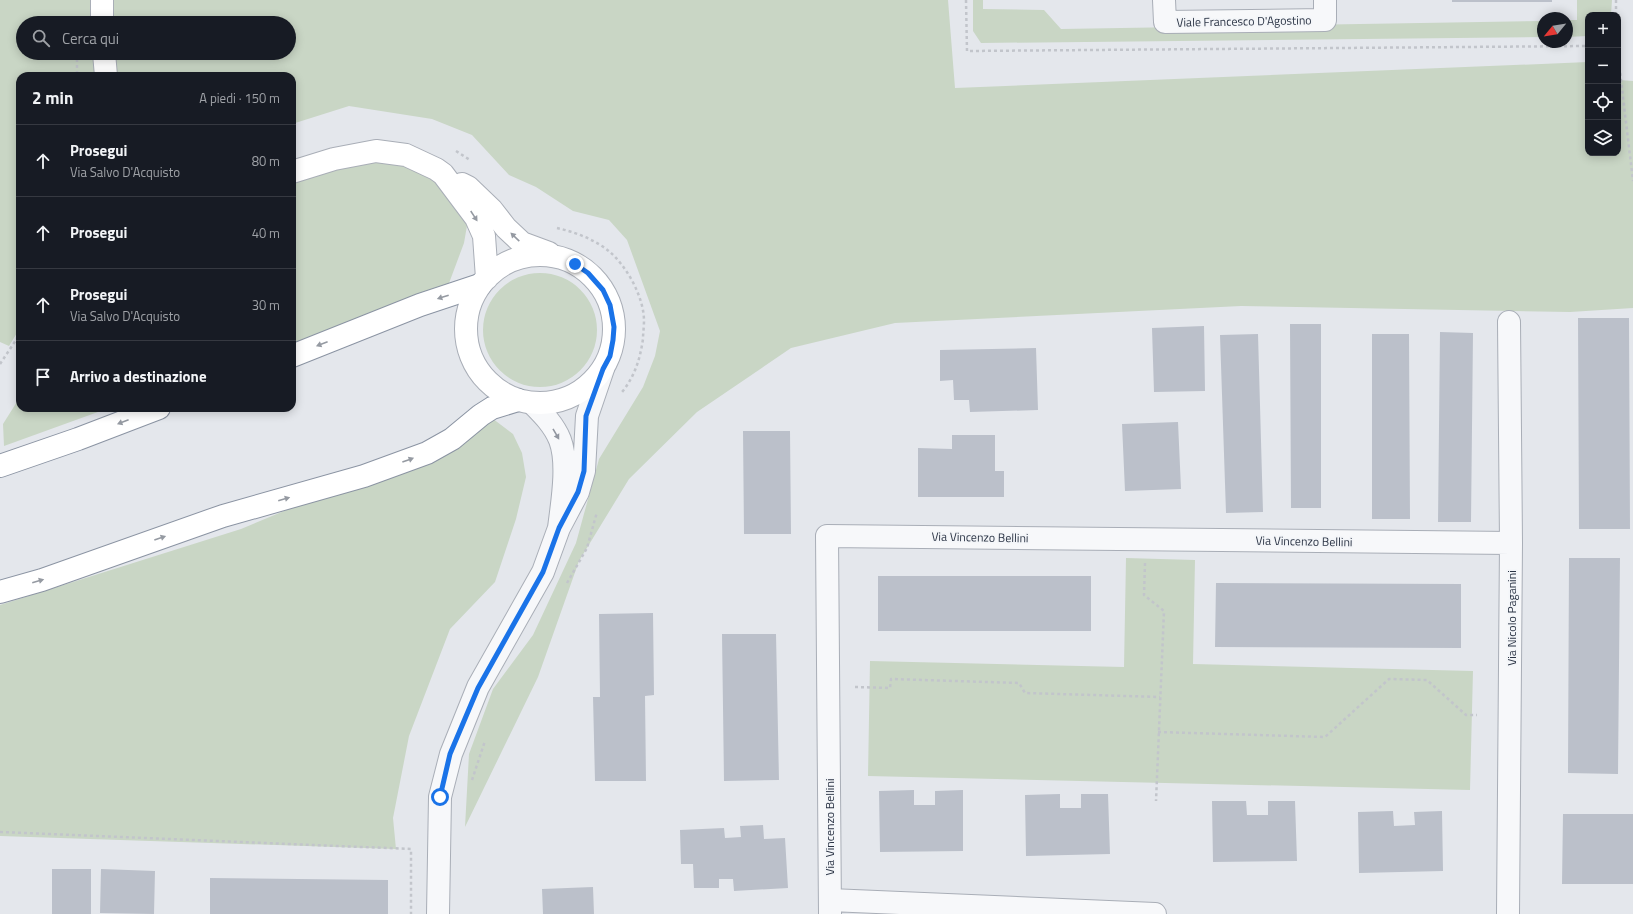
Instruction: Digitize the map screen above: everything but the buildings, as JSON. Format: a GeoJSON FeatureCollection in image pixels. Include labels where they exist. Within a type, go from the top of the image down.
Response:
{"type":"FeatureCollection","features":[{"type":"Feature","properties":{"kind":"main road"},"geometry":{"type":"LineString","coordinates":[[102,0],[102,16]]}},
{"type":"Feature","properties":{"kind":"main road"},"geometry":{"type":"LineString","coordinates":[[105,60],[106,72]]}},
{"type":"Feature","properties":{"kind":"main road"},"geometry":{"type":"LineString","coordinates":[[0,592],[42,580],[223,516],[364,476],[427,453],[452,439],[481,415],[492,408],[525,402],[547,403],[569,398],[586,388],[603,369],[610,356],[613,340],[614,319],[610,305],[603,290],[592,277],[579,266],[522,243],[506,228],[492,210],[468,187],[436,169],[406,155],[376,151],[334,159],[296,171]]}},
{"type":"Feature","properties":{"kind":"main road"},"geometry":{"type":"LineString","coordinates":[[443,174],[476,218],[484,236],[484,282]]}},
{"type":"Feature","properties":{"kind":"main road"},"geometry":{"type":"LineString","coordinates":[[525,402],[504,394],[487,381],[474,362],[471,354],[466,332],[466,321],[473,298],[484,282],[506,264],[526,257],[541,255],[563,259]]}},
{"type":"Feature","properties":{"kind":"main road"},"geometry":{"type":"LineString","coordinates":[[296,354],[420,305],[484,282]]}},
{"type":"Feature","properties":{"kind":"main road"},"geometry":{"type":"LineString","coordinates":[[0,466],[78,439],[149,412]]}},
{"type":"Feature","properties":{"kind":"street","name":"Viale Francesco D'Agostino"},"geometry":{"type":"LineString","coordinates":[[1164,0],[1165,22],[1325,20],[1325,0]]}},
{"type":"Feature","properties":{"kind":"street","name":"Via Nicolo Paganini"},"geometry":{"type":"LineString","coordinates":[[1508,914],[1511,543],[1510,322]]}},
{"type":"Feature","properties":{"kind":"street"},"geometry":{"type":"LineString","coordinates":[[438,914],[440,797],[450,754],[478,688],[543,572],[559,528],[578,492],[584,471],[586,416],[603,369]]}},
{"type":"Feature","properties":{"kind":"street"},"geometry":{"type":"LineString","coordinates":[[525,402],[546,416],[560,440],[564,479],[559,528]]}},
{"type":"Feature","properties":{"kind":"street","name":"Via Vincenzo Bellini"},"geometry":{"type":"LineString","coordinates":[[830,907],[828,536],[1511,543]]}},
{"type":"Feature","properties":{"kind":"street"},"geometry":{"type":"LineString","coordinates":[[830,907],[1155,914]]}},
{"type":"Feature","properties":{"kind":"path"},"geometry":{"type":"LineString","coordinates":[[1616,0],[1616,12]]}},
{"type":"Feature","properties":{"kind":"path"},"geometry":{"type":"LineString","coordinates":[[77,60],[77,72]]}},
{"type":"Feature","properties":{"kind":"path"},"geometry":{"type":"LineString","coordinates":[[1621,80],[1633,181]]}},
{"type":"Feature","properties":{"kind":"path"},"geometry":{"type":"LineString","coordinates":[[0,364],[16,340]]}},
{"type":"Feature","properties":{"kind":"path"},"geometry":{"type":"LineString","coordinates":[[1145,559],[1144,595],[1164,612],[1156,801]]}},
{"type":"Feature","properties":{"kind":"path"},"geometry":{"type":"LineString","coordinates":[[855,687],[890,688],[891,679],[997,682],[1019,683],[1025,693],[1160,697]]}},
{"type":"Feature","properties":{"kind":"path"},"geometry":{"type":"LineString","coordinates":[[1158,732],[1325,737],[1389,679],[1427,680],[1466,715],[1477,715]]}},
{"type":"Feature","properties":{"kind":"path"},"geometry":{"type":"LineString","coordinates":[[0,832],[411,849],[411,914]]}},
{"type":"Feature","properties":{"kind":"green space"},"geometry":{"type":"Polygon","coordinates":[[[0,0],[948,0],[955,88],[1585,62],[1585,156],[1621,156],[1621,80],[1633,81],[1633,308],[1570,312],[1241,306],[895,323],[791,348],[697,412],[629,479],[579,561],[538,677],[465,827],[469,754],[493,689],[533,635],[576,543],[599,459],[643,387],[655,356],[660,331],[627,240],[609,220],[573,211],[536,187],[509,175],[472,135],[432,119],[349,106],[296,123],[296,72],[16,72],[16,335],[9,346],[0,342],[0,0]]]}},
{"type":"Feature","properties":{"kind":"green space"},"geometry":{"type":"Polygon","coordinates":[[[973,0],[983,0],[983,9],[1044,10],[1061,29],[1537,21],[1537,37],[981,43],[973,31],[973,0]]]}},
{"type":"Feature","properties":{"kind":"green space"},"geometry":{"type":"Polygon","coordinates":[[[1577,0],[1612,0],[1611,12],[1585,12],[1585,36],[1573,37],[1573,20],[1577,20],[1577,0]]]}},
{"type":"Feature","properties":{"kind":"green space"},"geometry":{"type":"Polygon","coordinates":[[[312,160],[416,161],[443,182],[468,220],[464,243],[439,310],[296,345],[296,166],[312,160]]]}},
{"type":"Feature","properties":{"kind":"green space"},"geometry":{"type":"Polygon","coordinates":[[[540,273],[562,277],[580,290],[593,308],[597,330],[593,352],[580,370],[562,383],[540,387],[518,383],[500,370],[487,352],[483,330],[487,308],[500,290],[518,277],[540,273]]]}},
{"type":"Feature","properties":{"kind":"green space"},"geometry":{"type":"Polygon","coordinates":[[[16,403],[16,412],[98,412],[4,446],[3,424],[16,403]]]}},
{"type":"Feature","properties":{"kind":"green space"},"geometry":{"type":"Polygon","coordinates":[[[484,412],[513,434],[522,453],[526,477],[516,519],[495,582],[450,629],[409,736],[393,818],[396,849],[0,836],[0,605],[241,529],[430,450],[484,412]]]}},
{"type":"Feature","properties":{"kind":"green space"},"geometry":{"type":"Polygon","coordinates":[[[1126,558],[1195,560],[1193,664],[1473,671],[1470,790],[868,776],[870,661],[1124,667],[1126,558]]]}},
{"type":"Feature","properties":{"kind":"route"},"geometry":{"type":"LineString","coordinates":[[440,797],[450,754],[478,688],[543,572],[559,528],[578,492],[584,471],[586,416],[603,369],[610,356],[613,340],[614,319],[610,305],[603,290],[588,273],[575,264]]}}]}
